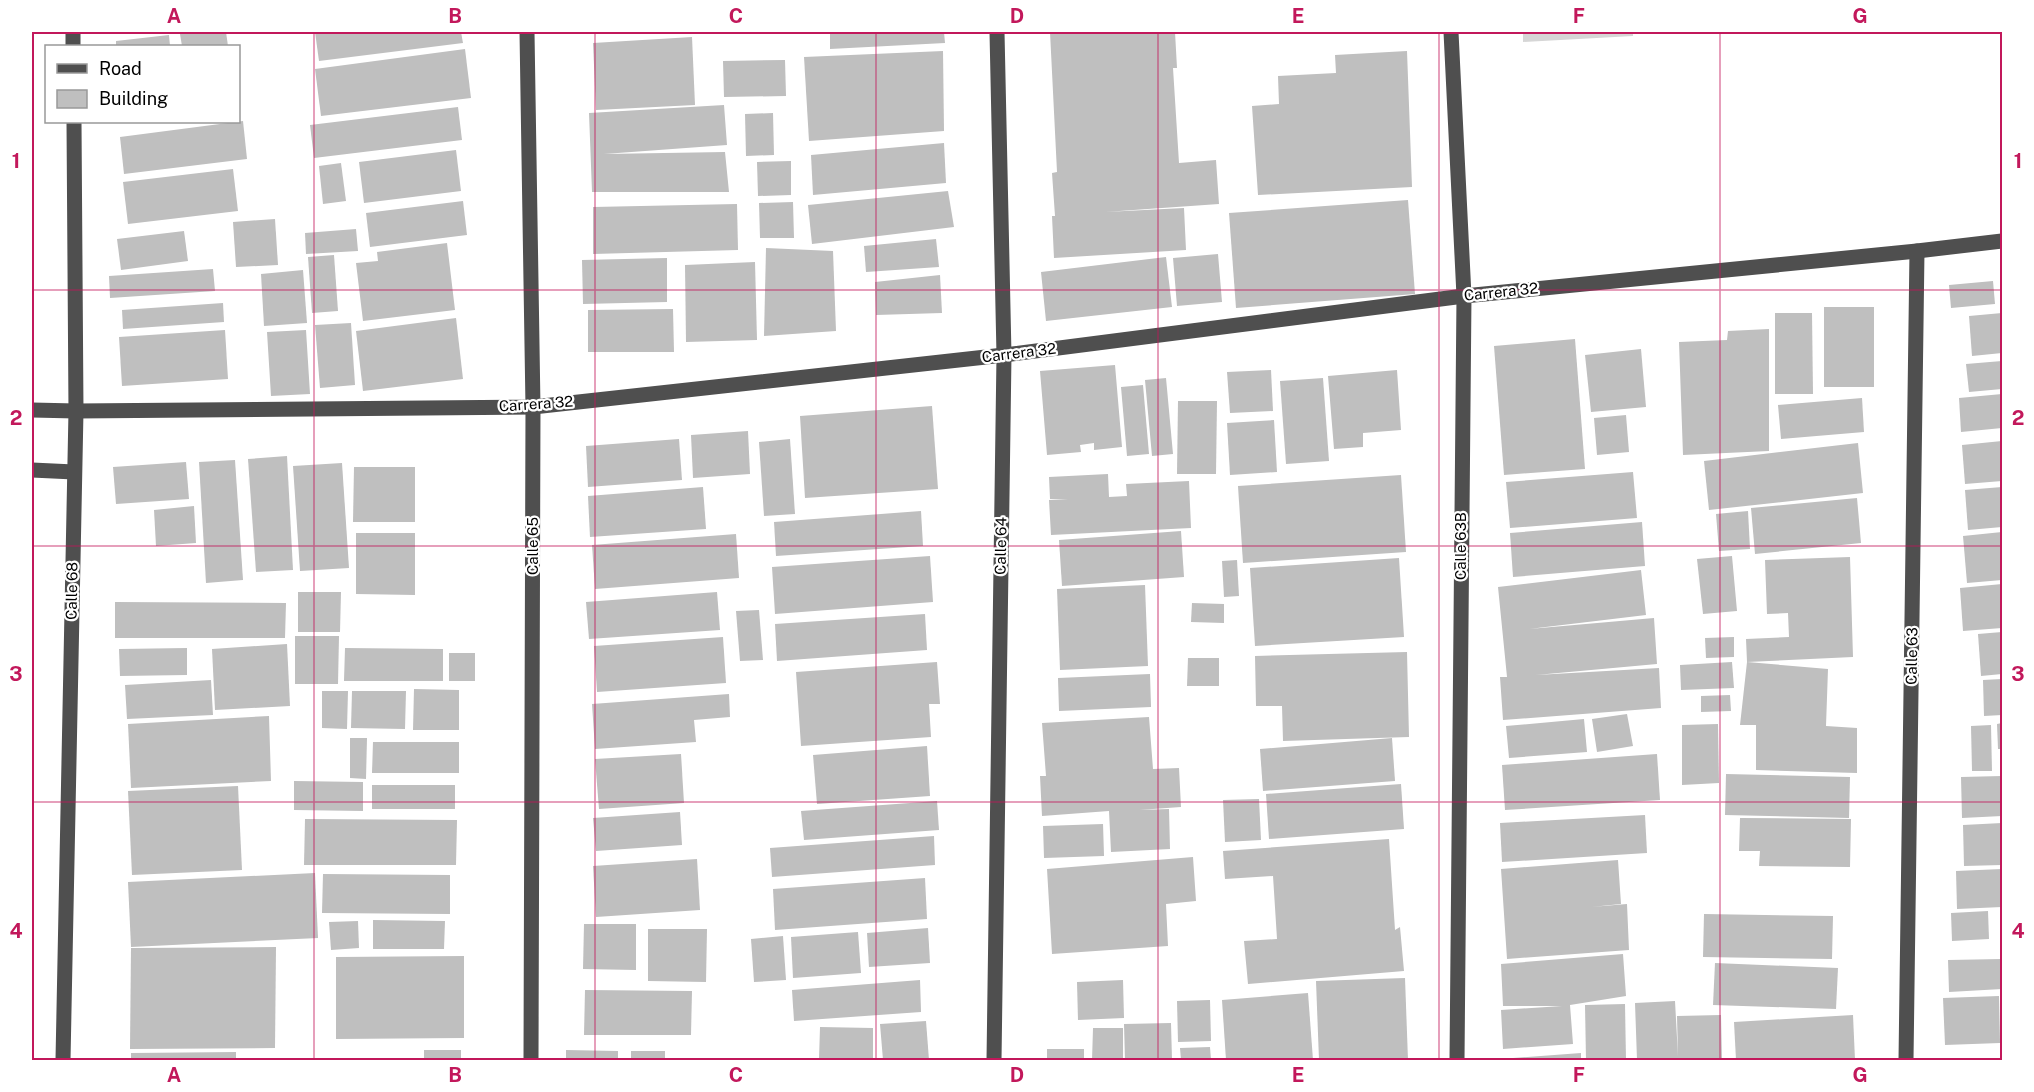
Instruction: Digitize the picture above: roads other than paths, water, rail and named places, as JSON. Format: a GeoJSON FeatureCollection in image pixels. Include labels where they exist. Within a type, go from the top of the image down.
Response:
{"type":"FeatureCollection","features":[{"type":"Feature","properties":{"kind":"street","name":"Calle 65"},"geometry":{"type":"LineString","coordinates":[[527,32],[533,407],[531,1060]]}},
{"type":"Feature","properties":{"kind":"street","name":"Calle 64"},"geometry":{"type":"LineString","coordinates":[[994,1060],[1004,355],[997,32]]}},
{"type":"Feature","properties":{"kind":"street","name":"Calle 63B"},"geometry":{"type":"LineString","coordinates":[[1452,32],[1464,296],[1457,1060]]}},
{"type":"Feature","properties":{"kind":"street","name":"Calle 68"},"geometry":{"type":"LineString","coordinates":[[63,1060],[76,411],[74,123]]}},
{"type":"Feature","properties":{"kind":"street","name":"Carrera 32"},"geometry":{"type":"LineString","coordinates":[[32,410],[533,407],[1004,355],[1464,296],[2002,241]]}},
{"type":"Feature","properties":{"kind":"street","name":"Calle 63"},"geometry":{"type":"LineString","coordinates":[[1906,1060],[1917,251]]}},
{"type":"Feature","properties":{"kind":"street"},"geometry":{"type":"LineString","coordinates":[[32,470],[74,472]]}}]}
